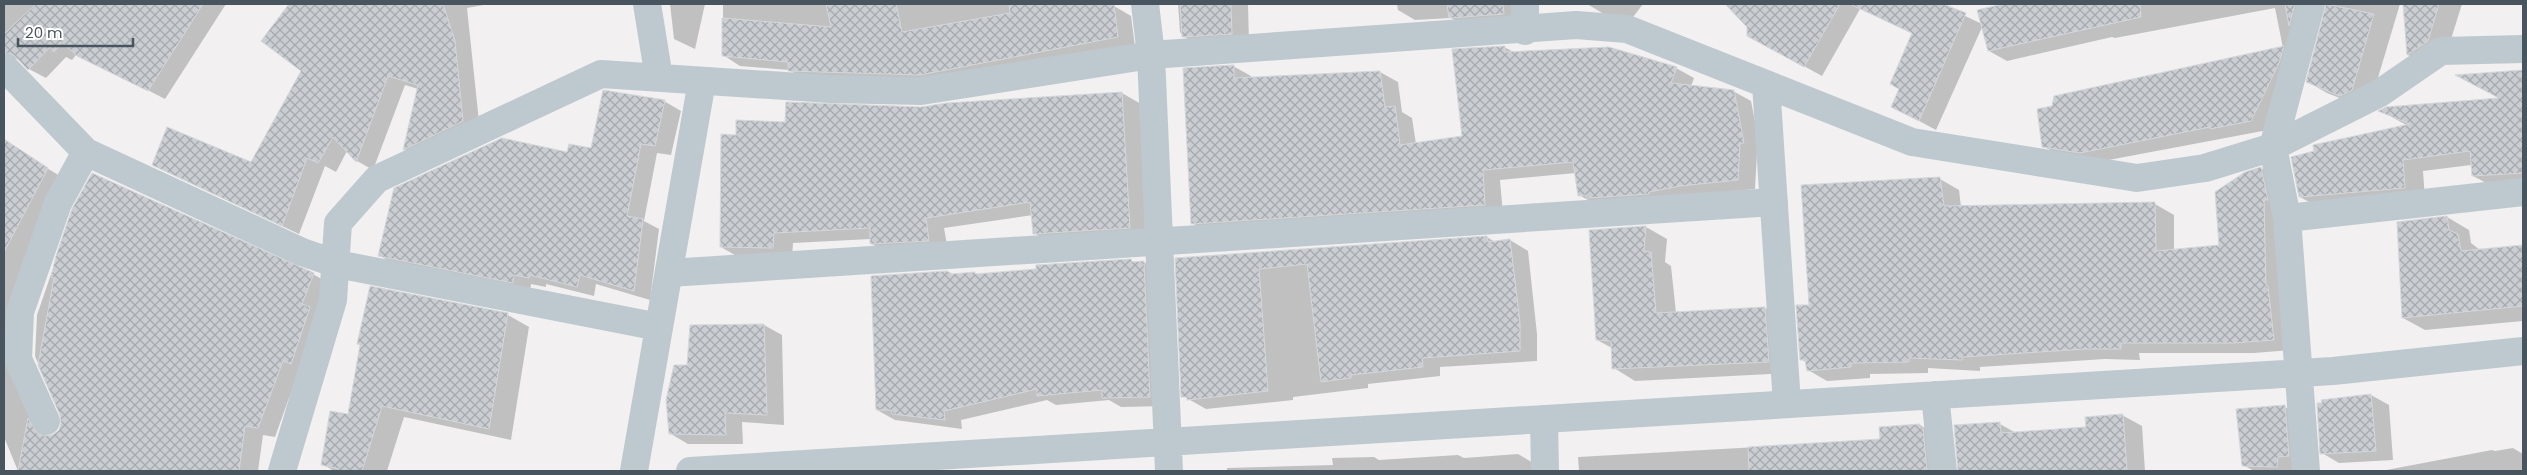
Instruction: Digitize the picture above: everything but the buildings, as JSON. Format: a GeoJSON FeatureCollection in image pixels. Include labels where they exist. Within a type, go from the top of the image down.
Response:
{"type":"FeatureCollection","features":[{"type":"Feature","properties":{"kind":"street"},"geometry":{"type":"LineString","coordinates":[[646,4],[659,78]]}},
{"type":"Feature","properties":{"kind":"street"},"geometry":{"type":"LineString","coordinates":[[1145,4],[1152,55],[1169,471]]}},
{"type":"Feature","properties":{"kind":"street"},"geometry":{"type":"LineString","coordinates":[[1524,31],[1525,4]]}},
{"type":"Feature","properties":{"kind":"street"},"geometry":{"type":"LineString","coordinates":[[2306,471],[2287,218],[2273,147],[2310,4]]}},
{"type":"Feature","properties":{"kind":"street"},"geometry":{"type":"LineString","coordinates":[[282,471],[334,300],[338,223],[376,179],[601,74],[830,89],[921,91],[1152,55],[1576,26],[1626,29],[1912,142],[2137,178],[2205,168],[2273,147],[2380,93],[2441,51],[2523,49]]}},
{"type":"Feature","properties":{"kind":"street"},"geometry":{"type":"LineString","coordinates":[[4,67],[86,152],[302,252],[337,264],[659,327]]}},
{"type":"Feature","properties":{"kind":"street"},"geometry":{"type":"LineString","coordinates":[[634,471],[702,81]]}},
{"type":"Feature","properties":{"kind":"street"},"geometry":{"type":"LineString","coordinates":[[1766,84],[1787,404]]}},
{"type":"Feature","properties":{"kind":"street"},"geometry":{"type":"LineString","coordinates":[[46,421],[18,359],[20,312],[58,203],[86,152]]}},
{"type":"Feature","properties":{"kind":"street"},"geometry":{"type":"LineString","coordinates":[[2287,218],[2523,192]]}},
{"type":"Feature","properties":{"kind":"street"},"geometry":{"type":"LineString","coordinates":[[669,273],[1774,202]]}},
{"type":"Feature","properties":{"kind":"street"},"geometry":{"type":"LineString","coordinates":[[690,471],[2299,374],[2523,351]]}},
{"type":"Feature","properties":{"kind":"street"},"geometry":{"type":"LineString","coordinates":[[1935,395],[1943,471]]}},
{"type":"Feature","properties":{"kind":"street"},"geometry":{"type":"LineString","coordinates":[[1544,419],[1545,471]]}}]}
